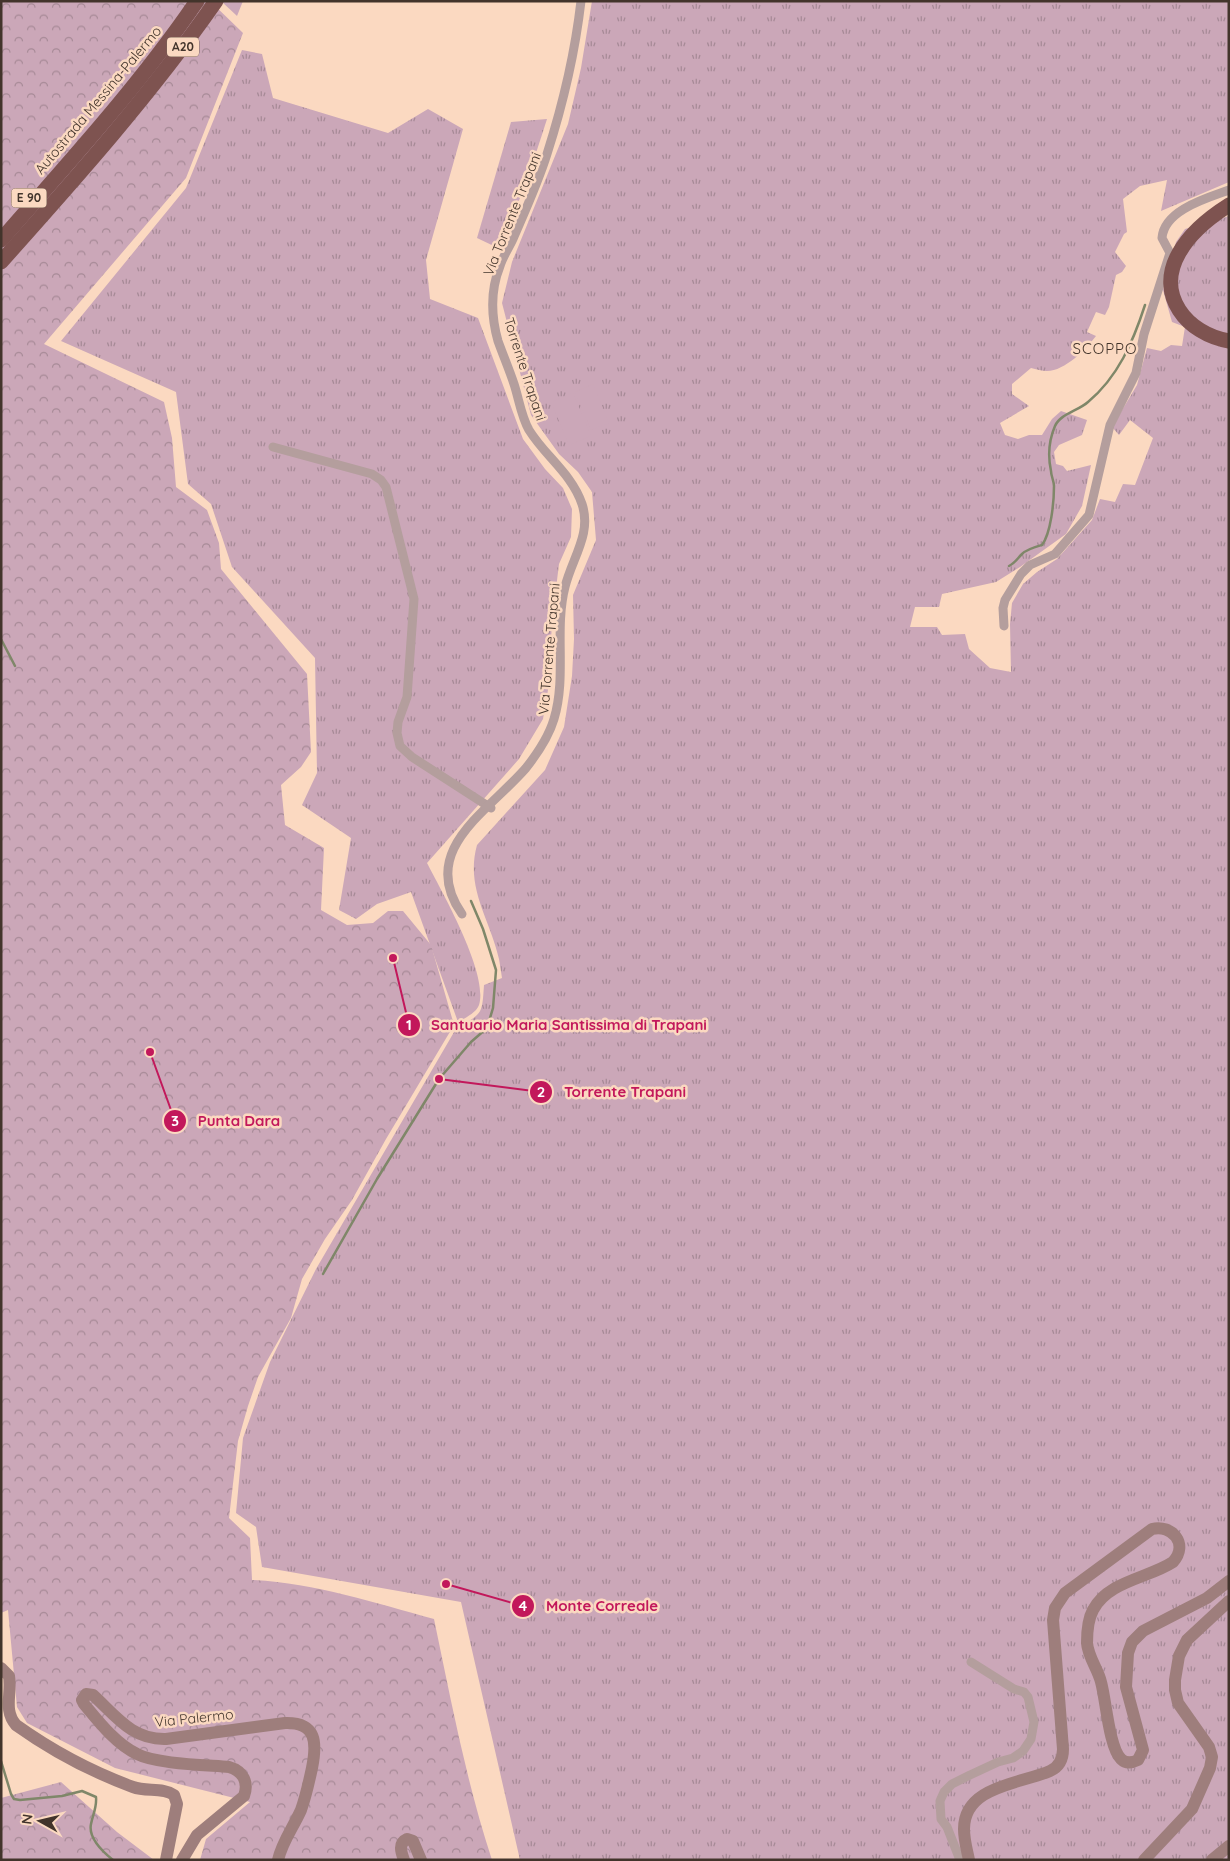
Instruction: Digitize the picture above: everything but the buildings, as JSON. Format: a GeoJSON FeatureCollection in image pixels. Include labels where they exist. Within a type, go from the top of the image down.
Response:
{"type":"FeatureCollection","features":[{"type":"Feature","properties":{"kind":"highway","name":"Autostrada Messina-Palermo"},"geometry":{"type":"LineString","coordinates":[[1,262],[70,184],[88,153],[139,79],[197,1]]}},
{"type":"Feature","properties":{"kind":"highway","name":"Autostrada Messina-Palermo"},"geometry":{"type":"LineString","coordinates":[[1,240],[58,174],[88,153],[150,91],[216,1]]}},
{"type":"Feature","properties":{"kind":"highway","name":"E 90"},"geometry":{"type":"LineString","coordinates":[[1,224],[42,186],[58,174]]}},
{"type":"Feature","properties":{"kind":"highway"},"geometry":{"type":"LineString","coordinates":[[1,275],[46,224],[70,184]]}},
{"type":"Feature","properties":{"kind":"highway"},"geometry":{"type":"LineString","coordinates":[[1229,205],[1203,224],[1183,246],[1175,261],[1171,281],[1174,300],[1184,317],[1204,334],[1229,341]]}},
{"type":"Feature","properties":{"kind":"highway"},"geometry":{"type":"LineString","coordinates":[[1229,214],[1210,229],[1189,251],[1182,263],[1178,281],[1182,298],[1190,312],[1208,326],[1229,333]]}},
{"type":"Feature","properties":{"kind":"main road"},"geometry":{"type":"LineString","coordinates":[[969,1860],[964,1824],[966,1815],[974,1802],[984,1794],[996,1789],[1050,1772],[1061,1761],[1063,1749],[1052,1620],[1055,1608],[1062,1597],[1076,1584],[1152,1529],[1166,1529],[1179,1540],[1179,1552],[1173,1562],[1112,1591],[1096,1605],[1090,1619],[1088,1649],[1102,1683],[1109,1726],[1119,1756],[1124,1761],[1130,1763],[1138,1760],[1143,1750],[1126,1687],[1128,1653],[1132,1642],[1143,1631],[1207,1598],[1229,1581]]}},
{"type":"Feature","properties":{"kind":"main road"},"geometry":{"type":"LineString","coordinates":[[1144,1860],[1192,1809],[1210,1768],[1212,1757],[1209,1747],[1180,1707],[1176,1695],[1175,1680],[1179,1656],[1187,1640],[1229,1601]]}},
{"type":"Feature","properties":{"kind":"main road"},"geometry":{"type":"LineString","coordinates":[[1,1668],[8,1676],[8,1708],[10,1717],[16,1725],[72,1759],[132,1786],[174,1795],[177,1804],[166,1860]]}},
{"type":"Feature","properties":{"kind":"main road","name":"Via Palermo"},"geometry":{"type":"LineString","coordinates":[[182,1860],[197,1835],[244,1796],[246,1788],[244,1776],[239,1771],[229,1767],[156,1760],[139,1755],[119,1741],[84,1704],[82,1700],[86,1694],[93,1695],[134,1732],[150,1738],[166,1739],[285,1723],[298,1724],[308,1729],[313,1736],[315,1744],[309,1782],[300,1810],[278,1860]]}},
{"type":"Feature","properties":{"kind":"main road"},"geometry":{"type":"LineString","coordinates":[[404,1860],[401,1845],[407,1839],[413,1841],[421,1860]]}},
{"type":"Feature","properties":{"kind":"main road"},"geometry":{"type":"LineString","coordinates":[[1212,1860],[1229,1846]]}},
{"type":"Feature","properties":{"kind":"street","name":"Via Torrente Trapani"},"geometry":{"type":"LineString","coordinates":[[462,914],[452,876],[454,852],[467,833],[490,807],[530,769],[556,723],[562,680],[567,590],[573,569],[585,544],[588,530],[586,504],[577,482],[542,442],[530,422],[502,340],[498,326],[496,305],[498,283],[503,266],[542,181],[563,115],[574,64],[583,1]]}},
{"type":"Feature","properties":{"kind":"street"},"geometry":{"type":"LineString","coordinates":[[1004,626],[1003,608],[1005,600],[1021,574],[1030,565],[1055,554],[1089,515],[1110,424],[1136,373],[1144,334],[1170,253],[1162,238],[1168,220],[1204,199],[1229,190]]}},
{"type":"Feature","properties":{"kind":"street"},"geometry":{"type":"LineString","coordinates":[[273,447],[378,476],[386,487],[414,599],[407,697],[397,728],[398,742],[412,757],[490,807]]}},
{"type":"Feature","properties":{"kind":"street"},"geometry":{"type":"LineString","coordinates":[[960,1860],[946,1827],[941,1820],[940,1800],[944,1792],[952,1784],[1023,1752],[1031,1739],[1034,1722],[1028,1697],[1024,1692],[1014,1689],[972,1662]]}},
{"type":"Feature","properties":{"kind":"green space"},"geometry":{"type":"Polygon","coordinates":[[[1,1],[210,1],[243,33],[186,178],[44,344],[164,402],[172,438],[176,487],[207,510],[219,543],[221,569],[307,674],[311,752],[301,767],[281,785],[285,825],[324,848],[321,910],[347,925],[373,923],[388,911],[403,911],[431,945],[454,1025],[352,1200],[325,1239],[302,1279],[291,1318],[258,1377],[248,1406],[238,1441],[229,1518],[250,1538],[252,1580],[321,1589],[434,1619],[467,1770],[492,1860],[200,1860],[206,1839],[250,1802],[115,1768],[27,1723],[17,1707],[8,1610],[1,1613],[1,1]]]}},
{"type":"Feature","properties":{"kind":"green space"},"geometry":{"type":"Polygon","coordinates":[[[221,1],[243,1],[237,16],[221,1]]]}},
{"type":"Feature","properties":{"kind":"green space"},"geometry":{"type":"Polygon","coordinates":[[[592,1],[1229,1],[1229,182],[1161,211],[1167,180],[1140,186],[1123,199],[1127,232],[1124,234],[1115,252],[1126,266],[1122,272],[1116,275],[1109,307],[1105,315],[1096,312],[1087,332],[1096,336],[1081,353],[1061,367],[1047,371],[1031,368],[1012,384],[1012,394],[1029,406],[1000,423],[1005,435],[1018,439],[1029,435],[1042,435],[1052,419],[1061,411],[1087,420],[1082,435],[1059,445],[1054,452],[1056,464],[1063,466],[1067,471],[1091,465],[1082,506],[1066,534],[1020,567],[996,582],[942,594],[939,607],[915,607],[910,627],[937,627],[942,635],[965,634],[969,649],[990,668],[1011,672],[1010,624],[1012,603],[1023,584],[1057,559],[1092,520],[1100,499],[1115,502],[1123,484],[1135,485],[1153,438],[1130,420],[1119,435],[1112,427],[1137,385],[1147,348],[1161,351],[1171,345],[1182,346],[1185,327],[1172,322],[1163,290],[1176,242],[1185,229],[1229,216],[1229,1860],[520,1860],[461,1602],[262,1567],[256,1527],[236,1513],[243,1438],[270,1362],[316,1269],[457,1027],[472,1019],[479,1012],[483,1002],[484,985],[502,978],[495,944],[476,889],[474,861],[477,845],[545,770],[564,727],[572,676],[574,639],[573,595],[596,540],[592,492],[578,472],[559,454],[531,415],[502,303],[512,262],[568,124],[581,68],[592,1]]]}},
{"type":"Feature","properties":{"kind":"green space"},"geometry":{"type":"Polygon","coordinates":[[[242,50],[262,54],[273,98],[388,133],[428,109],[463,129],[426,260],[430,299],[478,318],[523,439],[545,469],[563,488],[572,509],[571,537],[559,564],[552,621],[549,684],[543,719],[519,759],[427,863],[453,912],[471,954],[477,974],[480,991],[478,1008],[458,1022],[411,892],[377,904],[356,919],[339,910],[351,838],[302,805],[317,773],[315,658],[232,567],[211,504],[188,484],[176,392],[61,341],[186,188],[242,50]]]}},
{"type":"Feature","properties":{"kind":"green space"},"geometry":{"type":"Polygon","coordinates":[[[547,119],[519,200],[498,248],[477,238],[511,122],[547,119]]]}},
{"type":"Feature","properties":{"kind":"green space"},"geometry":{"type":"Polygon","coordinates":[[[593,384],[609,423],[591,430],[575,392],[593,384]]]}},
{"type":"Feature","properties":{"kind":"green space"},"geometry":{"type":"Polygon","coordinates":[[[573,393],[591,436],[569,445],[551,402],[573,393]]]}},
{"type":"Feature","properties":{"kind":"green space"},"geometry":{"type":"Polygon","coordinates":[[[61,1782],[117,1832],[154,1860],[1,1860],[1,1798],[61,1782]]]}},
{"type":"Feature","properties":{"kind":"waterway"},"geometry":{"type":"LineString","coordinates":[[1009,566],[1026,551],[1042,545],[1048,533],[1054,493],[1050,449],[1051,437],[1057,422],[1088,402],[1108,382],[1130,345],[1145,305]]}},
{"type":"Feature","properties":{"kind":"waterway"},"geometry":{"type":"LineString","coordinates":[[1,639],[15,666]]}},
{"type":"Feature","properties":{"kind":"waterway","name":"Torrente Trapani"},"geometry":{"type":"LineString","coordinates":[[323,1274],[377,1179],[439,1079],[471,1042],[487,1028],[493,1008],[496,970],[483,929],[471,901]]}},
{"type":"Feature","properties":{"kind":"waterway"},"geometry":{"type":"LineString","coordinates":[[1,1761],[14,1799],[62,1796],[82,1791],[96,1797],[91,1824],[92,1834],[101,1849],[113,1860]]}},
{"type":"Feature","properties":{"kind":"place","name":"Santuario Maria Santissima di Trapani"},"geometry":{"type":"Point","coordinates":[393,958]}},
{"type":"Feature","properties":{"kind":"place","name":"Punta Dara"},"geometry":{"type":"Point","coordinates":[150,1052]}},
{"type":"Feature","properties":{"kind":"place","name":"Torrente Trapani"},"geometry":{"type":"Point","coordinates":[439,1079]}},
{"type":"Feature","properties":{"kind":"place","name":"Monte Correale"},"geometry":{"type":"Point","coordinates":[446,1584]}},
{"type":"Feature","properties":{"kind":"district","name":"SCOPPO"},"geometry":{"type":"Point","coordinates":[1105,349]}}]}
